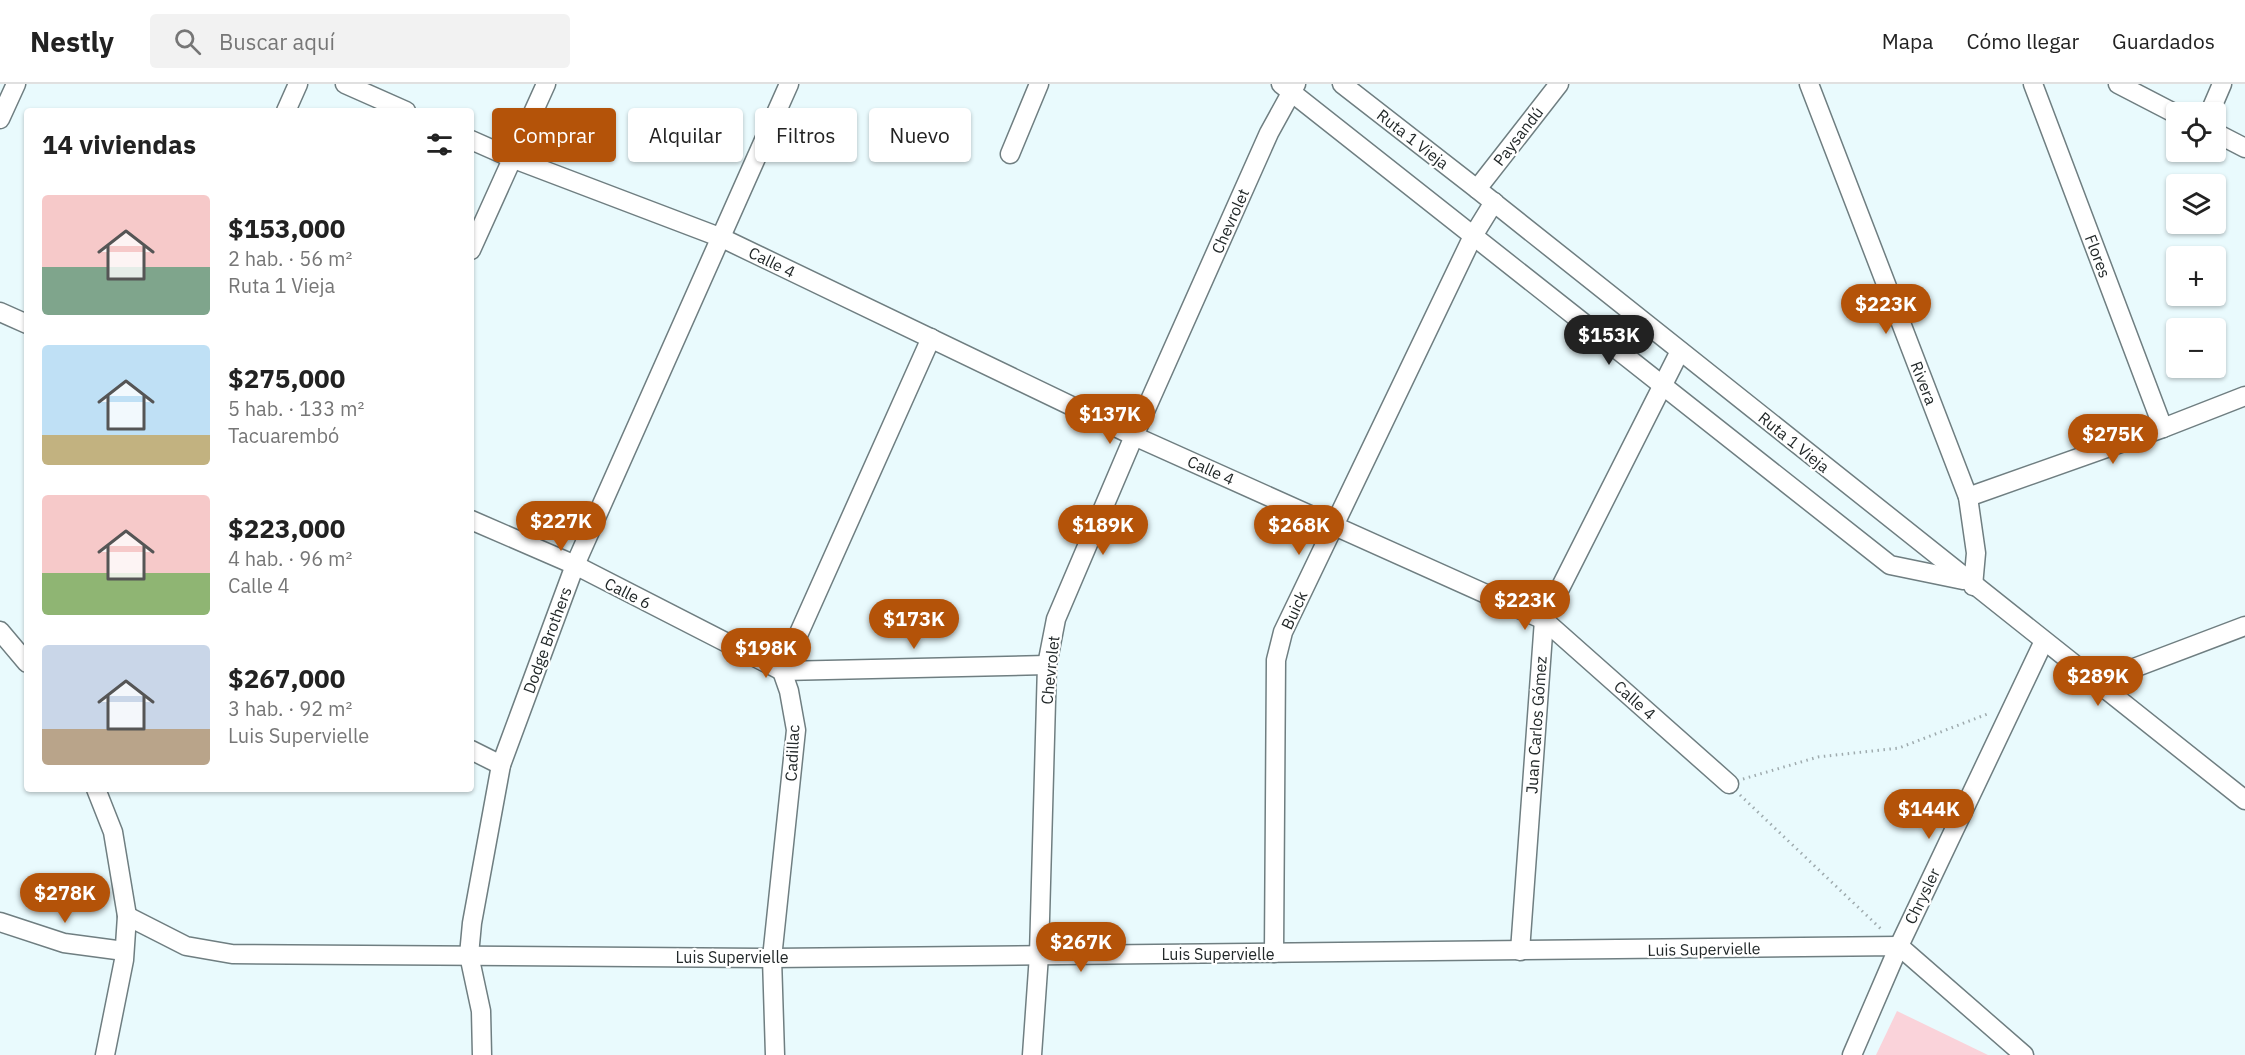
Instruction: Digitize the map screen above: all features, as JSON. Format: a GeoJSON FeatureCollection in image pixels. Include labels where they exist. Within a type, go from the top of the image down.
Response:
{"type":"FeatureCollection","features":[{"type":"Feature","properties":{"kind":"street"},"geometry":{"type":"LineString","coordinates":[[0,120],[16,84]]}},
{"type":"Feature","properties":{"kind":"street"},"geometry":{"type":"LineString","coordinates":[[287,108],[298,84]]}},
{"type":"Feature","properties":{"kind":"street"},"geometry":{"type":"LineString","coordinates":[[345,84],[399,108]]}},
{"type":"Feature","properties":{"kind":"street"},"geometry":{"type":"LineString","coordinates":[[536,108],[546,84]]}},
{"type":"Feature","properties":{"kind":"street","name":"Dodge Brothers"},"geometry":{"type":"LineString","coordinates":[[482,1055],[481,1011],[469,955],[472,923],[501,765],[575,566],[789,84]]}},
{"type":"Feature","properties":{"kind":"street"},"geometry":{"type":"LineString","coordinates":[[1010,154],[1039,84]]}},
{"type":"Feature","properties":{"kind":"street","name":"Ruta 1 Vieja"},"geometry":{"type":"LineString","coordinates":[[1342,84],[1494,202],[2245,800]]}},
{"type":"Feature","properties":{"kind":"street","name":"Paysandú"},"geometry":{"type":"LineString","coordinates":[[1477,189],[1559,84]]}},
{"type":"Feature","properties":{"kind":"street","name":"Rivera"},"geometry":{"type":"LineString","coordinates":[[1809,84],[1968,497],[1976,553],[1970,583]]}},
{"type":"Feature","properties":{"kind":"street","name":"Flores"},"geometry":{"type":"LineString","coordinates":[[2033,84],[2163,428]]}},
{"type":"Feature","properties":{"kind":"street"},"geometry":{"type":"LineString","coordinates":[[2118,84],[2166,109]]}},
{"type":"Feature","properties":{"kind":"street"},"geometry":{"type":"LineString","coordinates":[[2214,102],[2222,84]]}},
{"type":"Feature","properties":{"kind":"street"},"geometry":{"type":"LineString","coordinates":[[1289,87],[1473,236],[1890,565],[1970,583]]}},
{"type":"Feature","properties":{"kind":"street","name":"Chevrolet"},"geometry":{"type":"LineString","coordinates":[[1032,1055],[1039,955],[1047,665],[1056,619],[1134,436],[1289,87]]}},
{"type":"Feature","properties":{"kind":"street"},"geometry":{"type":"LineString","coordinates":[[2226,138],[2245,148]]}},
{"type":"Feature","properties":{"kind":"street","name":"Calle 4"},"geometry":{"type":"LineString","coordinates":[[474,141],[492,149]]}},
{"type":"Feature","properties":{"kind":"street"},"geometry":{"type":"LineString","coordinates":[[474,244],[513,162]]}},
{"type":"Feature","properties":{"kind":"street","name":"Calle 4"},"geometry":{"type":"LineString","coordinates":[[522,162],[722,238],[1134,436],[1544,620],[1729,784]]}},
{"type":"Feature","properties":{"kind":"street","name":"Buick"},"geometry":{"type":"LineString","coordinates":[[1274,953],[1276,660],[1283,632],[1473,236],[1494,202]]}},
{"type":"Feature","properties":{"kind":"street"},"geometry":{"type":"LineString","coordinates":[[0,312],[24,323]]}},
{"type":"Feature","properties":{"kind":"street"},"geometry":{"type":"LineString","coordinates":[[931,338],[782,671],[1047,665]]}},
{"type":"Feature","properties":{"kind":"street","name":"Juan Carlos Gómez"},"geometry":{"type":"LineString","coordinates":[[1520,951],[1544,620],[1680,351]]}},
{"type":"Feature","properties":{"kind":"street"},"geometry":{"type":"LineString","coordinates":[[1968,497],[2163,428],[2245,396]]}},
{"type":"Feature","properties":{"kind":"street","name":"Calle 6"},"geometry":{"type":"LineString","coordinates":[[474,521],[575,566],[782,671]]}},
{"type":"Feature","properties":{"kind":"street"},"geometry":{"type":"LineString","coordinates":[[2097,682],[2245,626]]}},
{"type":"Feature","properties":{"kind":"street"},"geometry":{"type":"LineString","coordinates":[[0,631],[24,659]]}},
{"type":"Feature","properties":{"kind":"street","name":"Chrysler"},"geometry":{"type":"LineString","coordinates":[[1852,1055],[1899,946],[2044,642]]}},
{"type":"Feature","properties":{"kind":"street","name":"Cadillac"},"geometry":{"type":"LineString","coordinates":[[775,1055],[772,958],[796,730],[789,691],[782,671]]}},
{"type":"Feature","properties":{"kind":"street"},"geometry":{"type":"LineString","coordinates":[[474,752],[501,765]]}},
{"type":"Feature","properties":{"kind":"street"},"geometry":{"type":"LineString","coordinates":[[97,792],[113,832],[127,916],[124,951],[105,1055]]}},
{"type":"Feature","properties":{"kind":"street","name":"Luis Supervielle"},"geometry":{"type":"LineString","coordinates":[[127,916],[186,946],[232,954],[772,958],[1899,946]]}},
{"type":"Feature","properties":{"kind":"street"},"geometry":{"type":"LineString","coordinates":[[0,922],[64,943],[124,951]]}},
{"type":"Feature","properties":{"kind":"street"},"geometry":{"type":"LineString","coordinates":[[1899,946],[2024,1055]]}},
{"type":"Feature","properties":{"kind":"path"},"geometry":{"type":"LineString","coordinates":[[1899,946],[1729,784],[1818,757],[1899,748],[2014,704]]}},
{"type":"Feature","properties":{"kind":"shaded area"},"geometry":{"type":"Polygon","coordinates":[[[1897,1011],[1988,1055],[1876,1055],[1897,1011]]]}}]}
